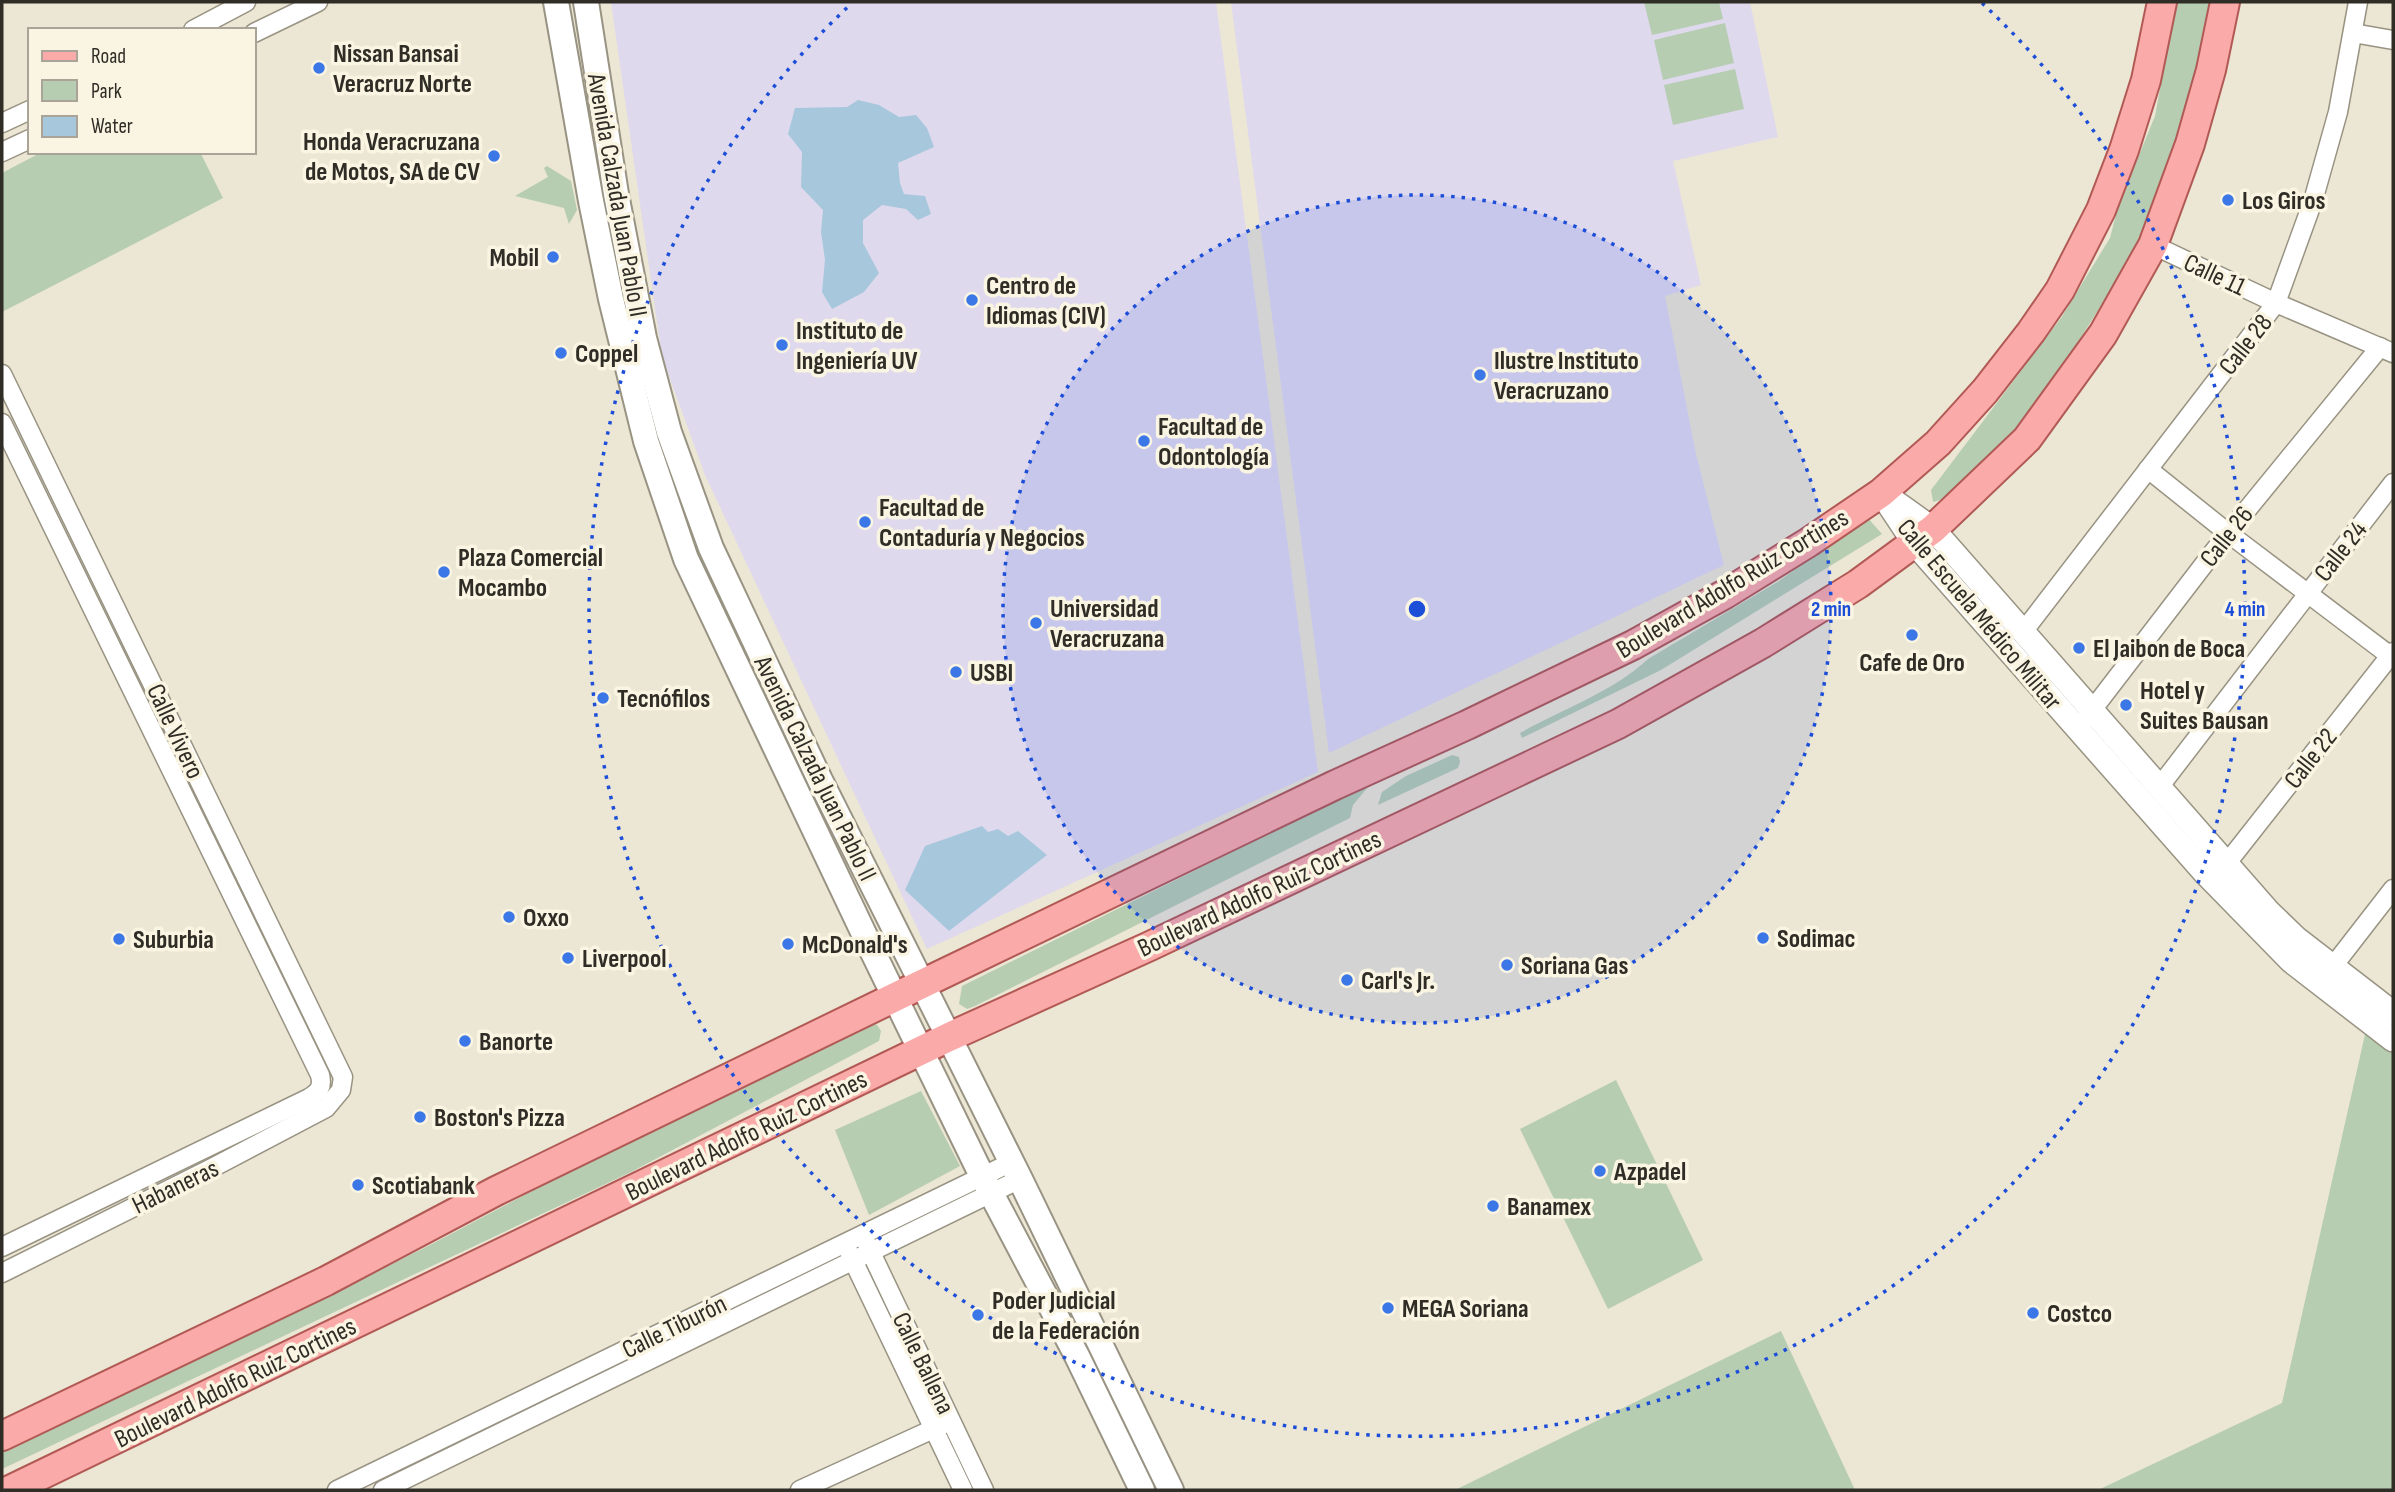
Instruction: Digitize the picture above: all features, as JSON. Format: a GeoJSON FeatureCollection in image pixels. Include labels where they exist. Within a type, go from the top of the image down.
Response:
{"type":"FeatureCollection","features":[{"type":"Feature","properties":{"kind":"main road","name":"Avenida Calzada Juan Pablo II"},"geometry":{"type":"LineString","coordinates":[[556,2],[611,299],[646,441],[686,559],[895,998],[1142,1490]]}},
{"type":"Feature","properties":{"kind":"main road","name":"Avenida Calzada Juan Pablo II"},"geometry":{"type":"LineString","coordinates":[[586,2],[616,194],[643,338],[665,418],[711,548],[820,780],[1016,1170],[1168,1484]]}},
{"type":"Feature","properties":{"kind":"main road","name":"Boulevard Adolfo Ruiz Cortines"},"geometry":{"type":"LineString","coordinates":[[2,1436],[326,1281],[496,1191],[922,984],[1633,645],[1777,562],[1881,493],[1938,443],[1985,391],[2060,290],[2101,210],[2124,150],[2146,80],[2162,2]]}},
{"type":"Feature","properties":{"kind":"main road","name":"Boulevard Adolfo Ruiz Cortines"},"geometry":{"type":"LineString","coordinates":[[10,1490],[949,1037],[1150,946],[1618,724],[1763,643],[1858,584],[1924,536],[2027,439],[2103,334],[2153,245],[2190,144],[2211,70],[2225,2]]}},
{"type":"Feature","properties":{"kind":"main road"},"geometry":{"type":"LineString","coordinates":[[591,201],[616,194]]}},
{"type":"Feature","properties":{"kind":"main road"},"geometry":{"type":"LineString","coordinates":[[686,559],[711,548]]}},
{"type":"Feature","properties":{"kind":"main road"},"geometry":{"type":"LineString","coordinates":[[2,1415],[135,1373]]}},
{"type":"Feature","properties":{"kind":"main road"},"geometry":{"type":"LineString","coordinates":[[1142,1490],[1168,1484]]}},
{"type":"Feature","properties":{"kind":"street"},"geometry":{"type":"LineString","coordinates":[[196,28],[246,2]]}},
{"type":"Feature","properties":{"kind":"street"},"geometry":{"type":"LineString","coordinates":[[256,32],[297,6],[318,2]]}},
{"type":"Feature","properties":{"kind":"street","name":"Calle 28"},"geometry":{"type":"LineString","coordinates":[[2023,632],[2276,303],[2313,201],[2335,125],[2358,2]]}},
{"type":"Feature","properties":{"kind":"street"},"geometry":{"type":"LineString","coordinates":[[2353,33],[2393,40]]}},
{"type":"Feature","properties":{"kind":"street"},"geometry":{"type":"LineString","coordinates":[[2,123],[28,111]]}},
{"type":"Feature","properties":{"kind":"street"},"geometry":{"type":"LineString","coordinates":[[2,152],[28,140]]}},
{"type":"Feature","properties":{"kind":"street","name":"Calle 11"},"geometry":{"type":"LineString","coordinates":[[2153,245],[2276,303],[2386,350]]}},
{"type":"Feature","properties":{"kind":"street","name":"Calle 26"},"geometry":{"type":"LineString","coordinates":[[2079,730],[2092,709],[2228,533],[2386,350]]}},
{"type":"Feature","properties":{"kind":"street","name":"Calle Vivero"},"geometry":{"type":"LineString","coordinates":[[2,374],[341,1070],[341,1090]]}},
{"type":"Feature","properties":{"kind":"street","name":"Calle Vivero"},"geometry":{"type":"LineString","coordinates":[[2,423],[320,1075],[322,1083],[319,1090]]}},
{"type":"Feature","properties":{"kind":"street"},"geometry":{"type":"LineString","coordinates":[[2148,469],[2228,533],[2392,655]]}},
{"type":"Feature","properties":{"kind":"street","name":"Calle 24"},"geometry":{"type":"LineString","coordinates":[[2160,786],[2393,483]]}},
{"type":"Feature","properties":{"kind":"street","name":"Calle Escuela Médico Militar"},"geometry":{"type":"LineString","coordinates":[[1881,493],[2023,632],[2326,975],[2393,1040]]}},
{"type":"Feature","properties":{"kind":"street","name":"Calle Escuela Médico Militar"},"geometry":{"type":"LineString","coordinates":[[1924,536],[2079,730],[2204,873],[2291,961],[2326,975],[2393,1013]]}},
{"type":"Feature","properties":{"kind":"street","name":"Calle 22"},"geometry":{"type":"LineString","coordinates":[[2227,863],[2392,655]]}},
{"type":"Feature","properties":{"kind":"street"},"geometry":{"type":"LineString","coordinates":[[2326,975],[2393,889]]}},
{"type":"Feature","properties":{"kind":"street"},"geometry":{"type":"LineString","coordinates":[[256,945],[275,936]]}},
{"type":"Feature","properties":{"kind":"street","name":"Habaneras"},"geometry":{"type":"LineString","coordinates":[[2,1247],[309,1098],[319,1090]]}},
{"type":"Feature","properties":{"kind":"street","name":"Habaneras"},"geometry":{"type":"LineString","coordinates":[[2,1273],[326,1108],[341,1090]]}},
{"type":"Feature","properties":{"kind":"street","name":"Calle Tiburón"},"geometry":{"type":"LineString","coordinates":[[337,1490],[863,1236],[1016,1170]]}},
{"type":"Feature","properties":{"kind":"street","name":"Calle Tiburón"},"geometry":{"type":"LineString","coordinates":[[383,1490],[854,1262],[987,1184]]}},
{"type":"Feature","properties":{"kind":"street"},"geometry":{"type":"LineString","coordinates":[[24,1236],[33,1257]]}},
{"type":"Feature","properties":{"kind":"street","name":"Calle Ballena"},"geometry":{"type":"LineString","coordinates":[[863,1236],[984,1490]]}},
{"type":"Feature","properties":{"kind":"street","name":"Calle Ballena"},"geometry":{"type":"LineString","coordinates":[[845,1245],[963,1490]]}},
{"type":"Feature","properties":{"kind":"street"},"geometry":{"type":"LineString","coordinates":[[685,1320],[694,1338]]}},
{"type":"Feature","properties":{"kind":"street"},"geometry":{"type":"LineString","coordinates":[[800,1490],[952,1421]]}},
{"type":"Feature","properties":{"kind":"shaded area","name":"Universidad Veracruzana"},"geometry":{"type":"Polygon","coordinates":[[[611,2],[1216,2],[1318,772],[927,949],[705,475],[662,357],[611,2]]]}},
{"type":"Feature","properties":{"kind":"shaded area","name":"Ilustre Instituto Veracruzano"},"geometry":{"type":"Polygon","coordinates":[[[1231,2],[1750,2],[1778,137],[1673,161],[1701,285],[1665,296],[1696,454],[1724,565],[1329,753],[1231,2]]]}},
{"type":"Feature","properties":{"kind":"green space"},"geometry":{"type":"Polygon","coordinates":[[[1644,2],[1719,2],[1723,19],[1652,35],[1644,2]]]}},
{"type":"Feature","properties":{"kind":"green space"},"geometry":{"type":"Polygon","coordinates":[[[2176,2],[2212,2],[2203,48],[2161,190],[2127,264],[2058,374],[2023,421],[1980,468],[1940,500],[1933,502],[1931,490],[2061,318],[2110,238],[2118,207],[2155,116],[2176,2]]]}},
{"type":"Feature","properties":{"kind":"green space"},"geometry":{"type":"Polygon","coordinates":[[[1725,23],[1734,63],[1663,80],[1654,40],[1725,23]]]}},
{"type":"Feature","properties":{"kind":"green space"},"geometry":{"type":"Polygon","coordinates":[[[1735,69],[1744,109],[1673,125],[1664,85],[1735,69]]]}},
{"type":"Feature","properties":{"kind":"green space"},"geometry":{"type":"Polygon","coordinates":[[[38,154],[201,154],[223,198],[2,312],[2,173],[38,154]]]}},
{"type":"Feature","properties":{"kind":"green space"},"geometry":{"type":"Polygon","coordinates":[[[547,166],[571,181],[577,210],[569,224],[564,208],[515,196],[548,177],[544,168],[547,166]]]}},
{"type":"Feature","properties":{"kind":"green space"},"geometry":{"type":"Polygon","coordinates":[[[1867,517],[1882,534],[1661,670],[1522,738],[1520,733],[1603,691],[1648,659],[1779,581],[1867,517]]]}},
{"type":"Feature","properties":{"kind":"green space"},"geometry":{"type":"Polygon","coordinates":[[[1452,755],[1459,757],[1458,768],[1378,805],[1382,792],[1406,776],[1452,755]]]}},
{"type":"Feature","properties":{"kind":"green space"},"geometry":{"type":"Polygon","coordinates":[[[1368,787],[1353,805],[1350,818],[975,1006],[967,1009],[959,1004],[962,986],[1368,787]]]}},
{"type":"Feature","properties":{"kind":"green space"},"geometry":{"type":"Polygon","coordinates":[[[871,1022],[881,1031],[879,1041],[631,1172],[2,1469],[2,1451],[17,1442],[260,1330],[434,1243],[583,1164],[704,1104],[839,1042],[871,1022]]]}},
{"type":"Feature","properties":{"kind":"green space"},"geometry":{"type":"Polygon","coordinates":[[[2366,1030],[2393,1051],[2393,1490],[2098,1490],[2282,1403],[2366,1030]]]}},
{"type":"Feature","properties":{"kind":"green space","name":"Azpadel"},"geometry":{"type":"Polygon","coordinates":[[[1616,1080],[1703,1260],[1608,1309],[1520,1129],[1616,1080]]]}},
{"type":"Feature","properties":{"kind":"green space"},"geometry":{"type":"Polygon","coordinates":[[[921,1091],[960,1166],[869,1215],[835,1130],[921,1091]]]}},
{"type":"Feature","properties":{"kind":"green space"},"geometry":{"type":"Polygon","coordinates":[[[1781,1331],[1855,1490],[1455,1490],[1781,1331]]]}},
{"type":"Feature","properties":{"kind":"water"},"geometry":{"type":"Polygon","coordinates":[[[858,100],[879,105],[899,117],[916,115],[927,128],[934,147],[898,163],[904,194],[925,196],[931,214],[918,220],[906,209],[882,205],[863,220],[863,243],[879,273],[864,292],[832,309],[822,292],[825,260],[821,232],[823,210],[801,187],[802,152],[788,134],[795,108],[847,107],[858,100]]]}},
{"type":"Feature","properties":{"kind":"water"},"geometry":{"type":"Polygon","coordinates":[[[982,826],[988,832],[998,829],[1008,836],[1018,831],[1047,855],[949,931],[905,890],[925,846],[982,826]]]}},
{"type":"Feature","properties":{"kind":"place","name":"Nissan Bansai Veracruz Norte"},"geometry":{"type":"Point","coordinates":[319,68]}},
{"type":"Feature","properties":{"kind":"place","name":"Honda Veracruzana de Motos, SA de CV"},"geometry":{"type":"Point","coordinates":[494,156]}},
{"type":"Feature","properties":{"kind":"place","name":"Los Giros"},"geometry":{"type":"Point","coordinates":[2228,200]}},
{"type":"Feature","properties":{"kind":"place","name":"Mobil"},"geometry":{"type":"Point","coordinates":[553,257]}},
{"type":"Feature","properties":{"kind":"place","name":"Centro de Idiomas (CIV)"},"geometry":{"type":"Point","coordinates":[972,300]}},
{"type":"Feature","properties":{"kind":"place","name":"Instituto de Ingeniería UV"},"geometry":{"type":"Point","coordinates":[782,345]}},
{"type":"Feature","properties":{"kind":"place","name":"Coppel"},"geometry":{"type":"Point","coordinates":[561,353]}},
{"type":"Feature","properties":{"kind":"place","name":"Ilustre Instituto Veracruzano"},"geometry":{"type":"Point","coordinates":[1480,375]}},
{"type":"Feature","properties":{"kind":"place","name":"Facultad de Odontología"},"geometry":{"type":"Point","coordinates":[1144,441]}},
{"type":"Feature","properties":{"kind":"place","name":"Facultad de Contaduría y Negocios"},"geometry":{"type":"Point","coordinates":[865,522]}},
{"type":"Feature","properties":{"kind":"place","name":"Plaza Comercial Mocambo"},"geometry":{"type":"Point","coordinates":[444,572]}},
{"type":"Feature","properties":{"kind":"place","name":"Universidad Veracruzana"},"geometry":{"type":"Point","coordinates":[1036,623]}},
{"type":"Feature","properties":{"kind":"place","name":"Cafe de Oro"},"geometry":{"type":"Point","coordinates":[1912,635]}},
{"type":"Feature","properties":{"kind":"place","name":"El Jaibon de Boca"},"geometry":{"type":"Point","coordinates":[2079,648]}},
{"type":"Feature","properties":{"kind":"place","name":"USBI"},"geometry":{"type":"Point","coordinates":[956,672]}},
{"type":"Feature","properties":{"kind":"place","name":"Tecnófilos"},"geometry":{"type":"Point","coordinates":[603,698]}},
{"type":"Feature","properties":{"kind":"place","name":"Hotel y Suites Bausan"},"geometry":{"type":"Point","coordinates":[2126,705]}},
{"type":"Feature","properties":{"kind":"place","name":"Oxxo"},"geometry":{"type":"Point","coordinates":[509,917]}},
{"type":"Feature","properties":{"kind":"place","name":"Sodimac"},"geometry":{"type":"Point","coordinates":[1763,938]}},
{"type":"Feature","properties":{"kind":"place","name":"Suburbia"},"geometry":{"type":"Point","coordinates":[119,939]}},
{"type":"Feature","properties":{"kind":"place","name":"McDonald's"},"geometry":{"type":"Point","coordinates":[788,944]}},
{"type":"Feature","properties":{"kind":"place","name":"Liverpool"},"geometry":{"type":"Point","coordinates":[568,958]}},
{"type":"Feature","properties":{"kind":"place","name":"Soriana Gas"},"geometry":{"type":"Point","coordinates":[1507,965]}},
{"type":"Feature","properties":{"kind":"place","name":"Carl's Jr."},"geometry":{"type":"Point","coordinates":[1347,980]}},
{"type":"Feature","properties":{"kind":"place","name":"Banorte"},"geometry":{"type":"Point","coordinates":[465,1041]}},
{"type":"Feature","properties":{"kind":"place","name":"Boston's Pizza"},"geometry":{"type":"Point","coordinates":[420,1117]}},
{"type":"Feature","properties":{"kind":"place","name":"Azpadel"},"geometry":{"type":"Point","coordinates":[1600,1171]}},
{"type":"Feature","properties":{"kind":"place","name":"Scotiabank"},"geometry":{"type":"Point","coordinates":[358,1185]}},
{"type":"Feature","properties":{"kind":"place","name":"Banamex"},"geometry":{"type":"Point","coordinates":[1493,1206]}},
{"type":"Feature","properties":{"kind":"place","name":"MEGA Soriana"},"geometry":{"type":"Point","coordinates":[1388,1308]}},
{"type":"Feature","properties":{"kind":"place","name":"Costco"},"geometry":{"type":"Point","coordinates":[2033,1313]}},
{"type":"Feature","properties":{"kind":"place","name":"Poder Judicial de la Federación"},"geometry":{"type":"Point","coordinates":[978,1315]}}]}
